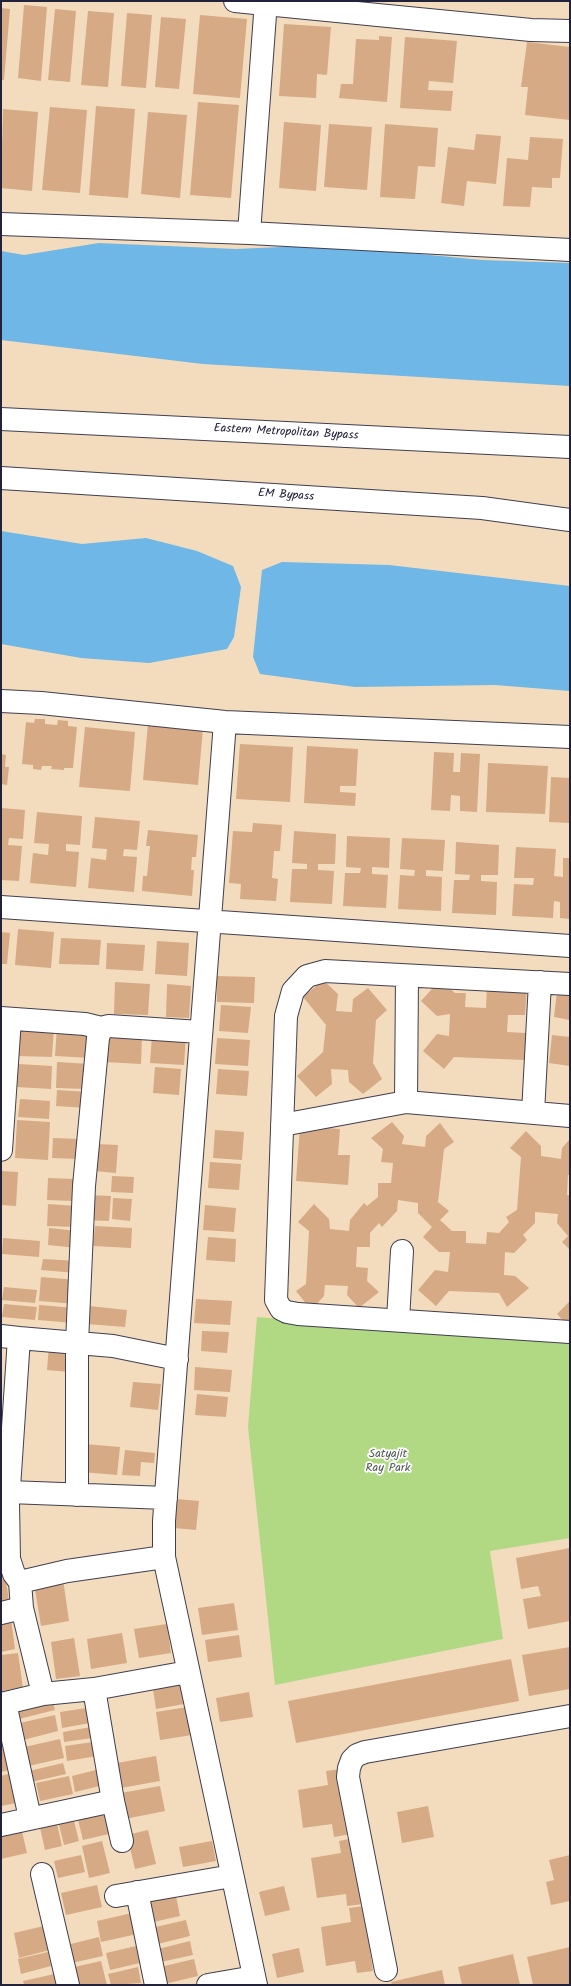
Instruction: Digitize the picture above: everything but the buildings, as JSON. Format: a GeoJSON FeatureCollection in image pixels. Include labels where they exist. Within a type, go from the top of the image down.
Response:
{"type":"FeatureCollection","features":[{"type":"Feature","properties":{"kind":"street"},"geometry":{"type":"LineString","coordinates":[[235,1],[266,2],[532,30],[570,31]]}},
{"type":"Feature","properties":{"kind":"street"},"geometry":{"type":"LineString","coordinates":[[249,233],[266,2]]}},
{"type":"Feature","properties":{"kind":"street"},"geometry":{"type":"LineString","coordinates":[[1,224],[249,233],[570,250]]}},
{"type":"Feature","properties":{"kind":"street","name":"Eastern Metropolitan Bypass"},"geometry":{"type":"LineString","coordinates":[[1,419],[570,447]]}},
{"type":"Feature","properties":{"kind":"street","name":"EM Bypass"},"geometry":{"type":"LineString","coordinates":[[1,478],[482,508],[570,520]]}},
{"type":"Feature","properties":{"kind":"street"},"geometry":{"type":"LineString","coordinates":[[1,701],[41,703],[225,722],[570,737]]}},
{"type":"Feature","properties":{"kind":"street"},"geometry":{"type":"LineString","coordinates":[[208,1985],[255,1981],[164,1557],[166,1498],[200,1032],[225,722]]}},
{"type":"Feature","properties":{"kind":"street"},"geometry":{"type":"LineString","coordinates":[[1,907],[570,946]]}},
{"type":"Feature","properties":{"kind":"street"},"geometry":{"type":"LineString","coordinates":[[570,984],[325,971],[307,976],[293,991],[286,1016],[276,1300],[281,1309],[298,1314],[570,1332]]}},
{"type":"Feature","properties":{"kind":"street"},"geometry":{"type":"LineString","coordinates":[[406,1102],[408,976]]}},
{"type":"Feature","properties":{"kind":"street"},"geometry":{"type":"LineString","coordinates":[[533,1113],[540,982]]}},
{"type":"Feature","properties":{"kind":"street"},"geometry":{"type":"LineString","coordinates":[[1,1150],[6,1018],[85,1024],[102,1028],[109,1026],[200,1032]]}},
{"type":"Feature","properties":{"kind":"street"},"geometry":{"type":"LineString","coordinates":[[77,1494],[77,1343],[84,1186],[98,1038],[102,1028]]}},
{"type":"Feature","properties":{"kind":"street"},"geometry":{"type":"LineString","coordinates":[[282,1125],[406,1102],[570,1116]]}},
{"type":"Feature","properties":{"kind":"street"},"geometry":{"type":"LineString","coordinates":[[398,1320],[402,1251]]}},
{"type":"Feature","properties":{"kind":"street"},"geometry":{"type":"LineString","coordinates":[[20,1582],[14,1574],[9,1559],[7,1415],[10,1337],[113,1346],[177,1359]]}},
{"type":"Feature","properties":{"kind":"street"},"geometry":{"type":"LineString","coordinates":[[9,1492],[166,1498]]}},
{"type":"Feature","properties":{"kind":"street"},"geometry":{"type":"LineString","coordinates":[[20,1582],[66,1572],[164,1557]]}},
{"type":"Feature","properties":{"kind":"street"},"geometry":{"type":"LineString","coordinates":[[20,1582],[11,1611],[43,1694]]}},
{"type":"Feature","properties":{"kind":"street"},"geometry":{"type":"LineString","coordinates":[[30,1818],[3,1703],[43,1694],[94,1689],[188,1672]]}},
{"type":"Feature","properties":{"kind":"street"},"geometry":{"type":"LineString","coordinates":[[94,1689],[113,1800],[122,1841]]}},
{"type":"Feature","properties":{"kind":"street"},"geometry":{"type":"LineString","coordinates":[[386,1970],[348,1777],[348,1768],[352,1760],[365,1752],[570,1716]]}},
{"type":"Feature","properties":{"kind":"street"},"geometry":{"type":"LineString","coordinates":[[1,1825],[113,1800]]}},
{"type":"Feature","properties":{"kind":"street"},"geometry":{"type":"LineString","coordinates":[[42,1874],[68,1985]]}},
{"type":"Feature","properties":{"kind":"street"},"geometry":{"type":"LineString","coordinates":[[156,1985],[126,1894],[232,1876]]}},
{"type":"Feature","properties":{"kind":"green space","name":"Satyajit Ray Park"},"geometry":{"type":"Polygon","coordinates":[[[257,1317],[570,1343],[570,1538],[490,1551],[503,1639],[275,1685],[248,1427],[257,1317]]]}},
{"type":"Feature","properties":{"kind":"water"},"geometry":{"type":"Polygon","coordinates":[[[99,243],[236,249],[326,245],[482,260],[570,263],[570,386],[203,364],[1,340],[1,251],[24,255],[99,243]]]}},
{"type":"Feature","properties":{"kind":"water"},"geometry":{"type":"Polygon","coordinates":[[[1,531],[82,544],[146,538],[197,551],[233,566],[241,587],[234,637],[227,649],[149,663],[81,658],[1,644],[1,531]]]}},
{"type":"Feature","properties":{"kind":"water"},"geometry":{"type":"Polygon","coordinates":[[[282,562],[389,565],[570,586],[570,691],[495,685],[355,687],[260,674],[253,657],[262,570],[282,562]]]}}]}
